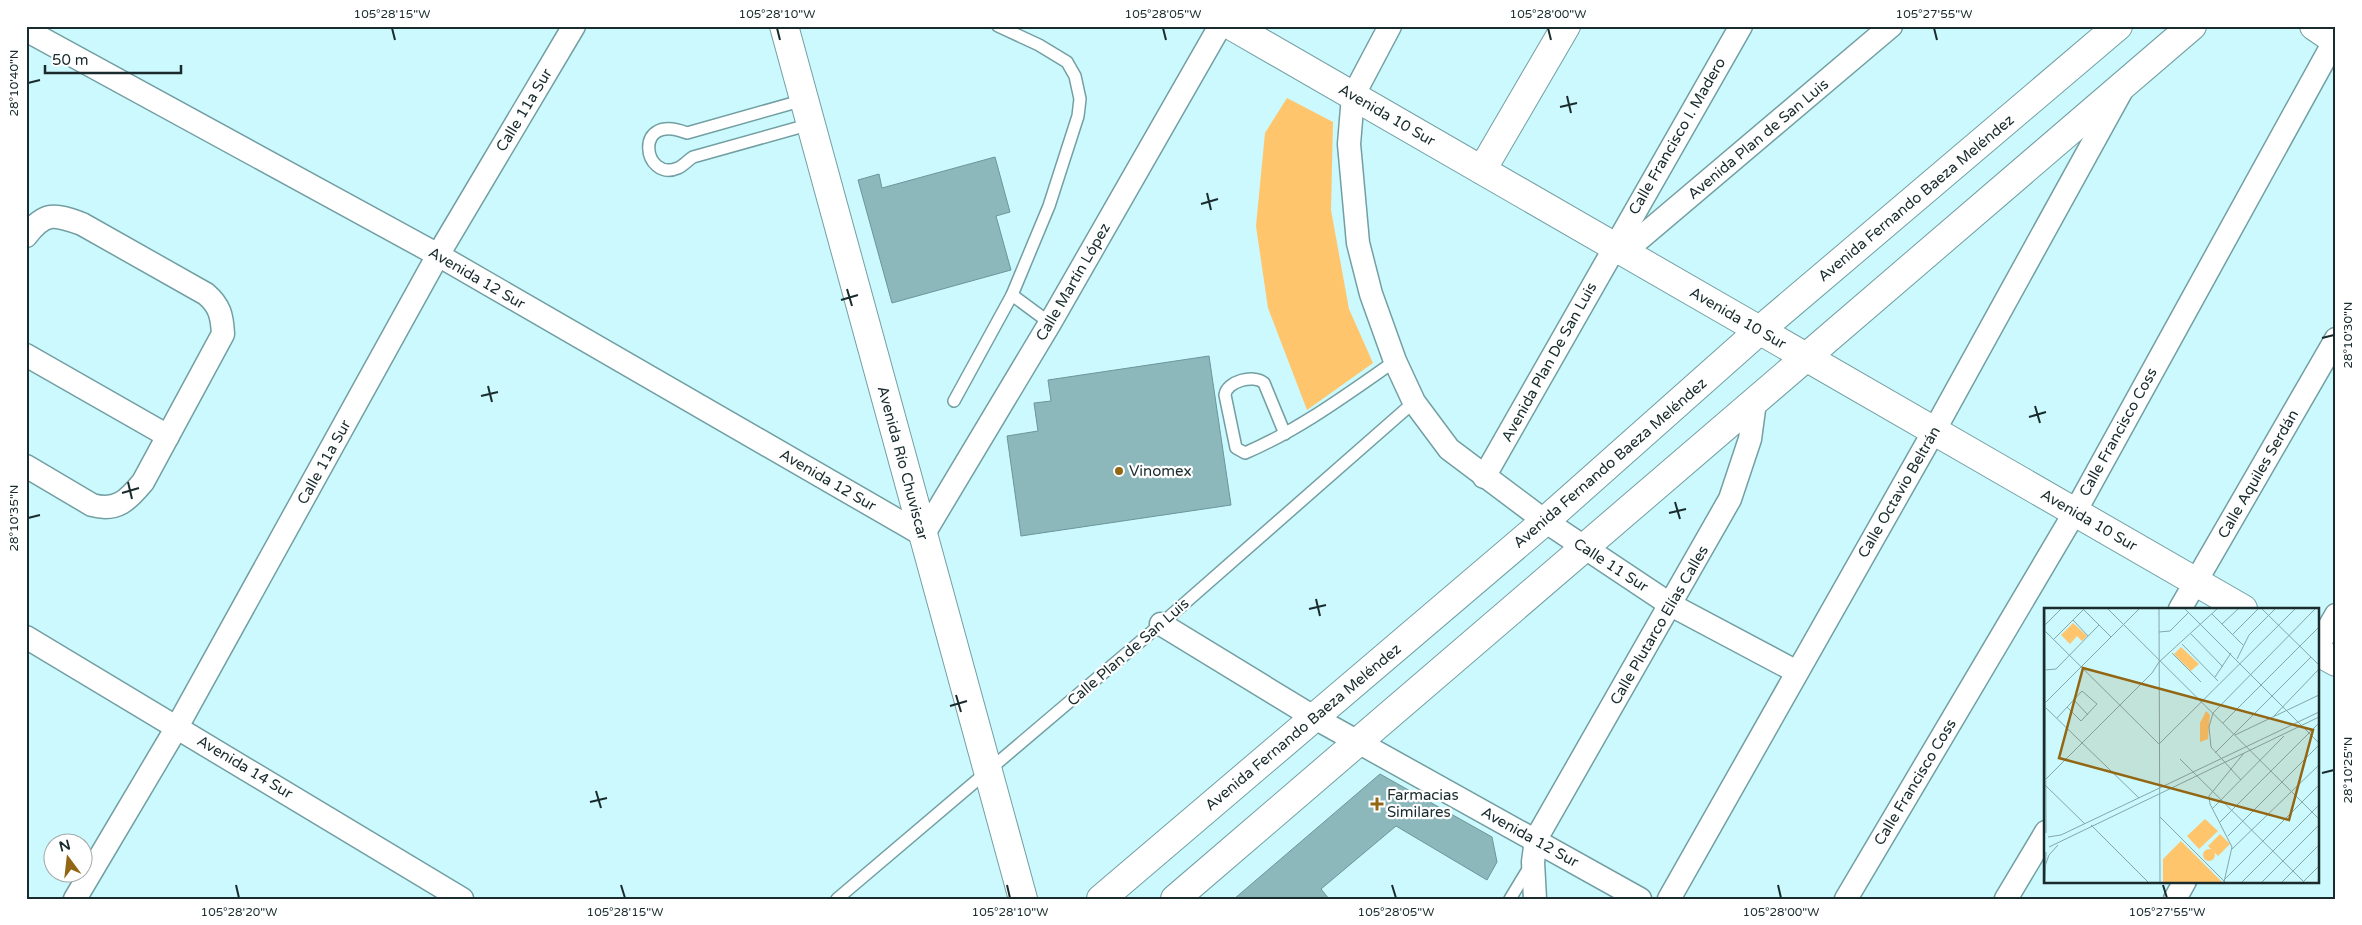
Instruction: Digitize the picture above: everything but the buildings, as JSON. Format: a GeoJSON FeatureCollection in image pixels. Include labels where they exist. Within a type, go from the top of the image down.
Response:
{"type":"FeatureCollection","features":[{"type":"Feature","properties":{"kind":"main road","name":"Avenida Río Chuviscar"},"geometry":{"type":"LineString","coordinates":[[784,26],[1023,899]]}},
{"type":"Feature","properties":{"kind":"main road","name":"Avenida 10 Sur"},"geometry":{"type":"LineString","coordinates":[[1232,26],[2242,608]]}},
{"type":"Feature","properties":{"kind":"main road"},"geometry":{"type":"LineString","coordinates":[[1482,170],[1566,26]]}},
{"type":"Feature","properties":{"kind":"main road","name":"Avenida Fernando Baeza Meléndez"},"geometry":{"type":"LineString","coordinates":[[1101,899],[1544,521],[1760,330],[2118,26]]}},
{"type":"Feature","properties":{"kind":"main road"},"geometry":{"type":"LineString","coordinates":[[1175,899],[2192,26]]}},
{"type":"Feature","properties":{"kind":"main road"},"geometry":{"type":"LineString","coordinates":[[2320,653],[2336,662]]}},
{"type":"Feature","properties":{"kind":"street","name":"Calle 11a Sur"},"geometry":{"type":"LineString","coordinates":[[75,899],[177,726],[438,255],[574,26]]}},
{"type":"Feature","properties":{"kind":"street","name":"Calle Martín López"},"geometry":{"type":"LineString","coordinates":[[923,535],[1050,323],[1220,26]]}},
{"type":"Feature","properties":{"kind":"street"},"geometry":{"type":"LineString","coordinates":[[1354,96],[1390,26]]}},
{"type":"Feature","properties":{"kind":"street","name":"Calle Francisco I. Madero"},"geometry":{"type":"LineString","coordinates":[[1619,249],[1741,26]]}},
{"type":"Feature","properties":{"kind":"street","name":"Avenida Plan de San Luis"},"geometry":{"type":"LineString","coordinates":[[1619,249],[1891,26]]}},
{"type":"Feature","properties":{"kind":"street","name":"Avenida 12 Sur"},"geometry":{"type":"LineString","coordinates":[[26,30],[438,255],[923,535]]}},
{"type":"Feature","properties":{"kind":"street","name":"Calle Francisco Coss"},"geometry":{"type":"LineString","coordinates":[[1846,899],[2075,512],[2330,36]]}},
{"type":"Feature","properties":{"kind":"street","name":"Calle Octavio Beltrán"},"geometry":{"type":"LineString","coordinates":[[1669,899],[1934,431],[2126,83]]}},
{"type":"Feature","properties":{"kind":"street","name":"Calle 11 Sur"},"geometry":{"type":"LineString","coordinates":[[1354,96],[1349,144],[1358,243],[1371,294],[1395,361],[1414,402],[1448,449],[1484,478],[1544,521],[1671,605],[1797,672]]}},
{"type":"Feature","properties":{"kind":"street"},"geometry":{"type":"LineString","coordinates":[[26,236],[35,224],[43,218],[51,216],[60,216],[82,224],[206,294],[215,301],[220,311],[223,334],[143,482],[134,494],[115,507],[104,508],[92,505],[26,466]]}},
{"type":"Feature","properties":{"kind":"street","name":"Avenida Plan De San Luis"},"geometry":{"type":"LineString","coordinates":[[1484,478],[1619,249]]}},
{"type":"Feature","properties":{"kind":"street","name":"Calle Aquiles Serdán"},"geometry":{"type":"LineString","coordinates":[[2181,608],[2336,339]]}},
{"type":"Feature","properties":{"kind":"street"},"geometry":{"type":"LineString","coordinates":[[26,355],[168,436]]}},
{"type":"Feature","properties":{"kind":"street","name":"Calle Plutarco Elías Calles"},"geometry":{"type":"LineString","coordinates":[[1536,839],[1730,499],[1750,439],[1754,402]]}},
{"type":"Feature","properties":{"kind":"street"},"geometry":{"type":"LineString","coordinates":[[2320,643],[2336,616]]}},
{"type":"Feature","properties":{"kind":"street","name":"Avenida 12 Sur"},"geometry":{"type":"LineString","coordinates":[[1161,624],[1315,718],[1536,839],[1640,899]]}},
{"type":"Feature","properties":{"kind":"street","name":"Avenida 14 Sur"},"geometry":{"type":"LineString","coordinates":[[26,637],[462,899]]}},
{"type":"Feature","properties":{"kind":"street"},"geometry":{"type":"LineString","coordinates":[[2006,899],[2044,835]]}},
{"type":"Feature","properties":{"kind":"street"},"geometry":{"type":"LineString","coordinates":[[1535,899],[1533,862],[1536,839]]}},
{"type":"Feature","properties":{"kind":"street"},"geometry":{"type":"LineString","coordinates":[[2175,899],[2184,882]]}},
{"type":"Feature","properties":{"kind":"lane"},"geometry":{"type":"LineString","coordinates":[[954,401],[1012,295],[1049,206],[1078,116],[1080,99],[1075,76],[1067,62],[1038,45],[998,26]]}},
{"type":"Feature","properties":{"kind":"lane"},"geometry":{"type":"LineString","coordinates":[[808,112],[693,156],[679,168],[672,170],[658,167],[649,156],[649,142],[652,136],[664,128],[687,133],[808,112]]}},
{"type":"Feature","properties":{"kind":"lane"},"geometry":{"type":"LineString","coordinates":[[1012,295],[1050,323]]}},
{"type":"Feature","properties":{"kind":"lane"},"geometry":{"type":"LineString","coordinates":[[1285,434],[1264,383],[1255,378],[1229,385],[1224,395],[1239,450],[1245,453],[1285,434],[1318,415],[1395,361]]}},
{"type":"Feature","properties":{"kind":"lane","name":"Calle Plan de San Luis"},"geometry":{"type":"LineString","coordinates":[[837,899],[1161,624],[1414,402]]}},
{"type":"Feature","properties":{"kind":"lane"},"geometry":{"type":"LineString","coordinates":[[1510,899],[1533,862]]}},
{"type":"Feature","properties":{"kind":"shaded area"},"geometry":{"type":"Polygon","coordinates":[[[1287,98],[1333,122],[1331,210],[1349,309],[1373,363],[1307,410],[1268,308],[1256,226],[1265,133],[1287,98]]]}},
{"type":"Feature","properties":{"kind":"place","name":"Vinomex"},"geometry":{"type":"Point","coordinates":[1119,471]}},
{"type":"Feature","properties":{"kind":"place","name":"Farmacias Similares"},"geometry":{"type":"Point","coordinates":[1377,804]}}]}
